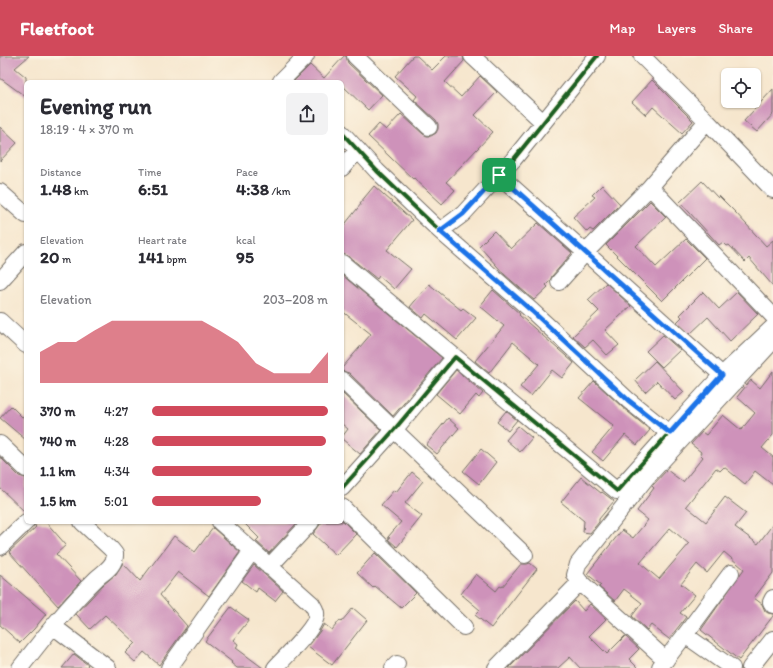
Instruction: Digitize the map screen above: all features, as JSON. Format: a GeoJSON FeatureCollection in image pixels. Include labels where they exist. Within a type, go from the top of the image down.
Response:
{"type":"FeatureCollection","features":[{"type":"Feature","properties":{"kind":"street"},"geometry":{"type":"LineString","coordinates":[[283,80],[306,56]]}},
{"type":"Feature","properties":{"kind":"street"},"geometry":{"type":"LineString","coordinates":[[355,56],[429,127]]}},
{"type":"Feature","properties":{"kind":"street"},"geometry":{"type":"LineString","coordinates":[[472,56],[543,122]]}},
{"type":"Feature","properties":{"kind":"street"},"geometry":{"type":"LineString","coordinates":[[440,231],[463,214],[514,160],[597,56]]}},
{"type":"Feature","properties":{"kind":"street"},"geometry":{"type":"LineString","coordinates":[[642,56],[708,121],[773,190]]}},
{"type":"Feature","properties":{"kind":"street"},"geometry":{"type":"LineString","coordinates":[[559,282],[585,253],[650,187],[708,121]]}},
{"type":"Feature","properties":{"kind":"street"},"geometry":{"type":"LineString","coordinates":[[344,134],[401,195],[440,231],[532,311],[628,400],[670,433]]}},
{"type":"Feature","properties":{"kind":"street"},"geometry":{"type":"LineString","coordinates":[[344,166],[358,150]]}},
{"type":"Feature","properties":{"kind":"street"},"geometry":{"type":"LineString","coordinates":[[499,175],[722,375]]}},
{"type":"Feature","properties":{"kind":"street"},"geometry":{"type":"LineString","coordinates":[[650,187],[773,316]]}},
{"type":"Feature","properties":{"kind":"street"},"geometry":{"type":"LineString","coordinates":[[0,192],[24,213]]}},
{"type":"Feature","properties":{"kind":"street"},"geometry":{"type":"LineString","coordinates":[[0,281],[24,254]]}},
{"type":"Feature","properties":{"kind":"street"},"geometry":{"type":"LineString","coordinates":[[344,265],[616,491],[722,375],[773,327]]}},
{"type":"Feature","properties":{"kind":"street"},"geometry":{"type":"LineString","coordinates":[[0,321],[24,343]]}},
{"type":"Feature","properties":{"kind":"street"},"geometry":{"type":"LineString","coordinates":[[731,573],[662,664],[580,582],[575,575],[578,564],[646,478],[773,341]]}},
{"type":"Feature","properties":{"kind":"street"},"geometry":{"type":"LineString","coordinates":[[344,486],[394,430],[455,357]]}},
{"type":"Feature","properties":{"kind":"street"},"geometry":{"type":"LineString","coordinates":[[344,382],[525,555]]}},
{"type":"Feature","properties":{"kind":"street"},"geometry":{"type":"LineString","coordinates":[[0,444],[24,467]]}},
{"type":"Feature","properties":{"kind":"street"},"geometry":{"type":"LineString","coordinates":[[344,509],[464,627]]}},
{"type":"Feature","properties":{"kind":"street"},"geometry":{"type":"LineString","coordinates":[[0,547],[24,524]]}},
{"type":"Feature","properties":{"kind":"street"},"geometry":{"type":"LineString","coordinates":[[20,668],[53,626],[91,584],[113,563],[115,554],[84,524]]}},
{"type":"Feature","properties":{"kind":"street"},"geometry":{"type":"LineString","coordinates":[[222,524],[312,604],[317,613],[315,622],[275,668]]}},
{"type":"Feature","properties":{"kind":"street"},"geometry":{"type":"LineString","coordinates":[[270,567],[308,524]]}},
{"type":"Feature","properties":{"kind":"street"},"geometry":{"type":"LineString","coordinates":[[169,668],[252,551]]}},
{"type":"Feature","properties":{"kind":"street"},"geometry":{"type":"LineString","coordinates":[[496,668],[580,582]]}},
{"type":"Feature","properties":{"kind":"street"},"geometry":{"type":"LineString","coordinates":[[773,598],[771,602],[773,605]]}},
{"type":"Feature","properties":{"kind":"street"},"geometry":{"type":"LineString","coordinates":[[53,626],[108,668]]}},
{"type":"Feature","properties":{"kind":"street"},"geometry":{"type":"LineString","coordinates":[[684,635],[732,668]]}},
{"type":"Feature","properties":{"kind":"street"},"geometry":{"type":"LineString","coordinates":[[750,668],[773,640]]}},
{"type":"Feature","properties":{"kind":"building"},"geometry":{"type":"Polygon","coordinates":[[[0,56],[29,56],[15,68],[26,77],[26,80],[24,80],[24,96],[0,78],[0,56]]]}},
{"type":"Feature","properties":{"kind":"building"},"geometry":{"type":"Polygon","coordinates":[[[344,56],[346,56],[348,63],[382,95],[368,110],[344,87],[344,80],[295,80],[310,65],[324,78],[344,56]]]}},
{"type":"Feature","properties":{"kind":"building"},"geometry":{"type":"Polygon","coordinates":[[[413,56],[417,56],[432,70],[446,56],[463,56],[464,61],[445,82],[461,97],[480,76],[497,92],[475,115],[493,132],[446,182],[455,190],[442,204],[414,178],[413,179],[368,136],[379,124],[386,130],[401,114],[423,134],[431,136],[436,133],[438,124],[436,120],[414,100],[417,96],[395,76],[413,56]]]}},
{"type":"Feature","properties":{"kind":"building"},"geometry":{"type":"Polygon","coordinates":[[[652,80],[693,121],[682,133],[653,107],[646,115],[632,102],[652,80]]]}},
{"type":"Feature","properties":{"kind":"building"},"geometry":{"type":"Polygon","coordinates":[[[773,89],[773,114],[757,132],[744,121],[756,108],[761,108],[761,102],[773,89]]]}},
{"type":"Feature","properties":{"kind":"building"},"geometry":{"type":"Polygon","coordinates":[[[0,127],[17,143],[0,161],[0,127]]]}},
{"type":"Feature","properties":{"kind":"building"},"geometry":{"type":"Polygon","coordinates":[[[702,181],[718,198],[719,196],[736,213],[766,246],[773,240],[773,286],[749,258],[745,262],[729,245],[727,246],[723,242],[719,245],[680,202],[702,181]]]}},
{"type":"Feature","properties":{"kind":"building"},"geometry":{"type":"Polygon","coordinates":[[[602,185],[620,204],[593,231],[590,229],[587,232],[573,217],[595,197],[592,195],[602,185]]]}},
{"type":"Feature","properties":{"kind":"building"},"geometry":{"type":"Polygon","coordinates":[[[374,186],[412,220],[387,250],[411,269],[394,289],[379,276],[377,279],[348,256],[344,255],[344,225],[361,204],[360,203],[374,186]]]}},
{"type":"Feature","properties":{"kind":"building"},"geometry":{"type":"Polygon","coordinates":[[[650,201],[666,217],[636,246],[656,267],[686,239],[705,258],[662,301],[606,245],[650,201]]]}},
{"type":"Feature","properties":{"kind":"building"},"geometry":{"type":"Polygon","coordinates":[[[538,223],[572,253],[552,276],[546,285],[548,287],[534,300],[505,275],[479,246],[494,231],[511,249],[538,223]]]}},
{"type":"Feature","properties":{"kind":"building"},"geometry":{"type":"Polygon","coordinates":[[[344,277],[442,358],[393,416],[349,373],[344,372],[344,366],[371,334],[344,313],[344,277]]]}},
{"type":"Feature","properties":{"kind":"building"},"geometry":{"type":"Polygon","coordinates":[[[606,283],[631,306],[605,330],[619,345],[607,355],[593,340],[585,347],[573,336],[599,311],[588,300],[606,283]]]}},
{"type":"Feature","properties":{"kind":"building"},"geometry":{"type":"Polygon","coordinates":[[[429,284],[461,310],[463,308],[476,318],[457,340],[426,314],[423,318],[410,307],[429,284]]]}},
{"type":"Feature","properties":{"kind":"building"},"geometry":{"type":"Polygon","coordinates":[[[493,290],[574,363],[562,378],[552,370],[531,396],[520,387],[539,364],[513,342],[489,373],[475,361],[504,326],[480,306],[493,290]]]}},
{"type":"Feature","properties":{"kind":"building"},"geometry":{"type":"Polygon","coordinates":[[[703,292],[719,309],[737,292],[758,314],[730,341],[708,317],[690,334],[677,322],[682,317],[680,315],[703,292]]]}},
{"type":"Feature","properties":{"kind":"building"},"geometry":{"type":"Polygon","coordinates":[[[663,335],[680,350],[662,367],[646,351],[663,335]]]}},
{"type":"Feature","properties":{"kind":"building"},"geometry":{"type":"Polygon","coordinates":[[[655,361],[684,392],[675,400],[657,381],[645,392],[635,380],[655,361]]]}},
{"type":"Feature","properties":{"kind":"building"},"geometry":{"type":"Polygon","coordinates":[[[456,370],[483,393],[479,398],[476,395],[460,414],[436,394],[456,370]]]}},
{"type":"Feature","properties":{"kind":"building"},"geometry":{"type":"Polygon","coordinates":[[[773,371],[773,435],[762,448],[773,457],[773,485],[755,471],[745,484],[724,467],[720,471],[716,468],[686,506],[706,522],[725,497],[746,513],[735,527],[758,544],[773,524],[773,573],[754,598],[762,604],[765,611],[773,614],[773,616],[739,660],[701,630],[744,569],[724,552],[707,573],[697,564],[681,584],[695,595],[680,613],[686,617],[669,639],[651,625],[647,630],[632,616],[642,603],[624,589],[615,601],[599,587],[601,585],[587,574],[622,530],[633,538],[648,520],[637,511],[654,488],[652,486],[667,470],[683,482],[703,457],[700,454],[701,452],[691,444],[702,432],[706,435],[723,415],[741,430],[755,413],[737,397],[751,380],[760,388],[773,371]],[[670,528],[640,563],[659,579],[689,544],[670,528]]]}},
{"type":"Feature","properties":{"kind":"building"},"geometry":{"type":"Polygon","coordinates":[[[594,381],[650,430],[637,445],[625,435],[603,461],[592,452],[614,426],[579,398],[594,381]]]}},
{"type":"Feature","properties":{"kind":"building"},"geometry":{"type":"Polygon","coordinates":[[[344,395],[381,430],[360,454],[344,441],[344,434],[348,429],[344,426],[344,395]]]}},
{"type":"Feature","properties":{"kind":"building"},"geometry":{"type":"Polygon","coordinates":[[[11,406],[24,419],[24,438],[0,418],[11,406]]]}},
{"type":"Feature","properties":{"kind":"building"},"geometry":{"type":"Polygon","coordinates":[[[506,411],[517,420],[508,431],[497,422],[506,411]]]}},
{"type":"Feature","properties":{"kind":"building"},"geometry":{"type":"Polygon","coordinates":[[[448,418],[459,428],[437,454],[426,445],[448,418]]]}},
{"type":"Feature","properties":{"kind":"building"},"geometry":{"type":"Polygon","coordinates":[[[518,426],[532,438],[520,452],[506,440],[518,426]]]}},
{"type":"Feature","properties":{"kind":"building"},"geometry":{"type":"Polygon","coordinates":[[[481,449],[496,462],[479,484],[463,471],[481,449]]]}},
{"type":"Feature","properties":{"kind":"building"},"geometry":{"type":"Polygon","coordinates":[[[0,457],[19,476],[24,477],[24,511],[0,488],[0,457]]]}},
{"type":"Feature","properties":{"kind":"building"},"geometry":{"type":"Polygon","coordinates":[[[412,472],[423,481],[405,503],[422,516],[397,547],[388,539],[390,538],[388,537],[401,522],[381,505],[394,490],[396,492],[412,472]]]}},
{"type":"Feature","properties":{"kind":"building"},"geometry":{"type":"Polygon","coordinates":[[[581,477],[614,501],[590,533],[583,532],[584,521],[561,502],[581,477]]]}},
{"type":"Feature","properties":{"kind":"building"},"geometry":{"type":"Polygon","coordinates":[[[344,522],[356,534],[336,555],[313,534],[320,524],[344,524],[344,522]]]}},
{"type":"Feature","properties":{"kind":"building"},"geometry":{"type":"Polygon","coordinates":[[[35,524],[48,524],[66,545],[56,554],[81,581],[58,606],[9,552],[36,527],[35,524]]]}},
{"type":"Feature","properties":{"kind":"building"},"geometry":{"type":"Polygon","coordinates":[[[245,524],[296,524],[269,553],[256,541],[259,538],[245,524]]]}},
{"type":"Feature","properties":{"kind":"building"},"geometry":{"type":"Polygon","coordinates":[[[213,528],[240,552],[209,596],[178,572],[160,595],[187,626],[159,665],[144,652],[135,662],[125,653],[135,643],[105,615],[90,629],[76,614],[103,585],[116,574],[123,563],[140,581],[174,536],[195,552],[213,528]]]}},
{"type":"Feature","properties":{"kind":"building"},"geometry":{"type":"Polygon","coordinates":[[[375,553],[416,593],[401,608],[375,586],[373,588],[357,573],[375,553]]]}},
{"type":"Feature","properties":{"kind":"building"},"geometry":{"type":"Polygon","coordinates":[[[530,563],[537,569],[491,628],[475,615],[480,610],[461,594],[476,574],[496,591],[500,586],[502,587],[521,564],[530,563]]]}},
{"type":"Feature","properties":{"kind":"building"},"geometry":{"type":"Polygon","coordinates":[[[254,565],[283,591],[275,601],[258,588],[256,592],[242,581],[254,565]]]}},
{"type":"Feature","properties":{"kind":"building"},"geometry":{"type":"Polygon","coordinates":[[[0,575],[46,614],[20,643],[0,625],[0,575]]]}},
{"type":"Feature","properties":{"kind":"building"},"geometry":{"type":"Polygon","coordinates":[[[575,601],[584,611],[590,604],[606,619],[589,636],[607,654],[625,636],[639,649],[629,659],[638,668],[580,668],[570,657],[558,668],[509,668],[575,601]]]}},
{"type":"Feature","properties":{"kind":"building"},"geometry":{"type":"Polygon","coordinates":[[[231,607],[249,620],[233,640],[238,644],[236,648],[263,668],[237,668],[231,663],[232,662],[205,641],[231,607]]]}},
{"type":"Feature","properties":{"kind":"building"},"geometry":{"type":"Polygon","coordinates":[[[353,608],[367,620],[332,665],[308,647],[324,624],[332,630],[353,608]]]}},
{"type":"Feature","properties":{"kind":"building"},"geometry":{"type":"Polygon","coordinates":[[[74,654],[88,665],[85,668],[62,668],[74,654]]]}},
{"type":"Feature","properties":{"kind":"cycle path"},"geometry":{"type":"LineString","coordinates":[[344,135],[377,171],[440,231],[463,214],[513,160],[597,56]]}},
{"type":"Feature","properties":{"kind":"cycle path"},"geometry":{"type":"LineString","coordinates":[[440,231],[532,311],[628,400],[669,433],[722,375]]}},
{"type":"Feature","properties":{"kind":"cycle path"},"geometry":{"type":"LineString","coordinates":[[344,486],[394,430],[455,357],[617,491],[669,433]]}},
{"type":"Feature","properties":{"kind":"route"},"geometry":{"type":"LineString","coordinates":[[499,175],[722,375],[670,433],[628,400],[532,311],[440,231],[463,214],[499,175]]}}]}
